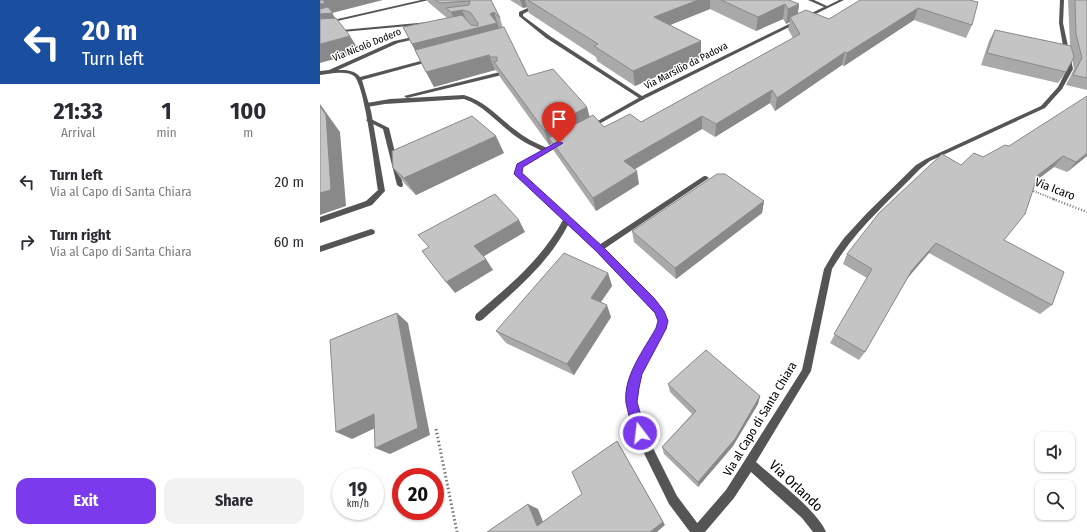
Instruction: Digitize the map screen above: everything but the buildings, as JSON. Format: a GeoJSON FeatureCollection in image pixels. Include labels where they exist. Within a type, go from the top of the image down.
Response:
{"type":"FeatureCollection","features":[{"type":"Feature","properties":{"kind":"street"},"geometry":{"type":"LineString","coordinates":[[320,24],[426,0]]}},
{"type":"Feature","properties":{"kind":"street","name":"Via Marsilio da Padova"},"geometry":{"type":"LineString","coordinates":[[548,0],[541,2],[521,13],[521,16],[548,37],[642,98],[842,0]]}},
{"type":"Feature","properties":{"kind":"street"},"geometry":{"type":"LineString","coordinates":[[810,0],[827,7]]}},
{"type":"Feature","properties":{"kind":"street","name":"Via al Capo di Santa Chiara"},"geometry":{"type":"LineString","coordinates":[[566,140],[519,166],[518,174],[599,249],[659,311],[663,321],[661,329],[636,373],[632,402],[640,433],[673,500],[697,532],[730,494],[750,464],[806,371],[828,269],[834,258],[862,222],[918,167],[928,160],[1043,107],[1060,88],[1070,69],[1062,23],[1062,0]]}},
{"type":"Feature","properties":{"kind":"street"},"geometry":{"type":"LineString","coordinates":[[320,33],[432,23]]}},
{"type":"Feature","properties":{"kind":"street","name":"Via Nicolò Dodero"},"geometry":{"type":"LineString","coordinates":[[323,73],[396,42],[424,35]]}},
{"type":"Feature","properties":{"kind":"street"},"geometry":{"type":"LineString","coordinates":[[320,220],[369,204],[382,191],[367,105],[359,79],[440,58]]}},
{"type":"Feature","properties":{"kind":"street","name":"Via Nicolò Dodero"},"geometry":{"type":"LineString","coordinates":[[323,73],[346,72],[355,74],[359,79]]}},
{"type":"Feature","properties":{"kind":"street"},"geometry":{"type":"LineString","coordinates":[[367,105],[386,102],[500,74]]}},
{"type":"Feature","properties":{"kind":"street"},"geometry":{"type":"LineString","coordinates":[[386,102],[464,97],[472,99],[481,103],[519,136],[546,150]]}},
{"type":"Feature","properties":{"kind":"street"},"geometry":{"type":"LineString","coordinates":[[579,133],[642,98]]}},
{"type":"Feature","properties":{"kind":"street"},"geometry":{"type":"LineString","coordinates":[[369,120],[386,128],[400,185]]}},
{"type":"Feature","properties":{"kind":"street"},"geometry":{"type":"LineString","coordinates":[[599,249],[706,178]]}},
{"type":"Feature","properties":{"kind":"street"},"geometry":{"type":"LineString","coordinates":[[479,317],[513,287],[545,254],[561,232],[567,219]]}},
{"type":"Feature","properties":{"kind":"street"},"geometry":{"type":"LineString","coordinates":[[320,249],[370,232]]}},
{"type":"Feature","properties":{"kind":"street","name":"Via Orlando"},"geometry":{"type":"LineString","coordinates":[[750,464],[806,514],[820,532]]}},
{"type":"Feature","properties":{"kind":"path","name":"Via Icaro"},"geometry":{"type":"LineString","coordinates":[[1028,188],[1087,212]]}},
{"type":"Feature","properties":{"kind":"path"},"geometry":{"type":"LineString","coordinates":[[436,429],[457,532]]}},
{"type":"Feature","properties":{"kind":"route"},"geometry":{"type":"LineString","coordinates":[[559,143],[519,166],[518,174],[599,249],[651,301],[659,311],[663,321],[661,329],[636,373],[632,402],[640,433]]}}]}
